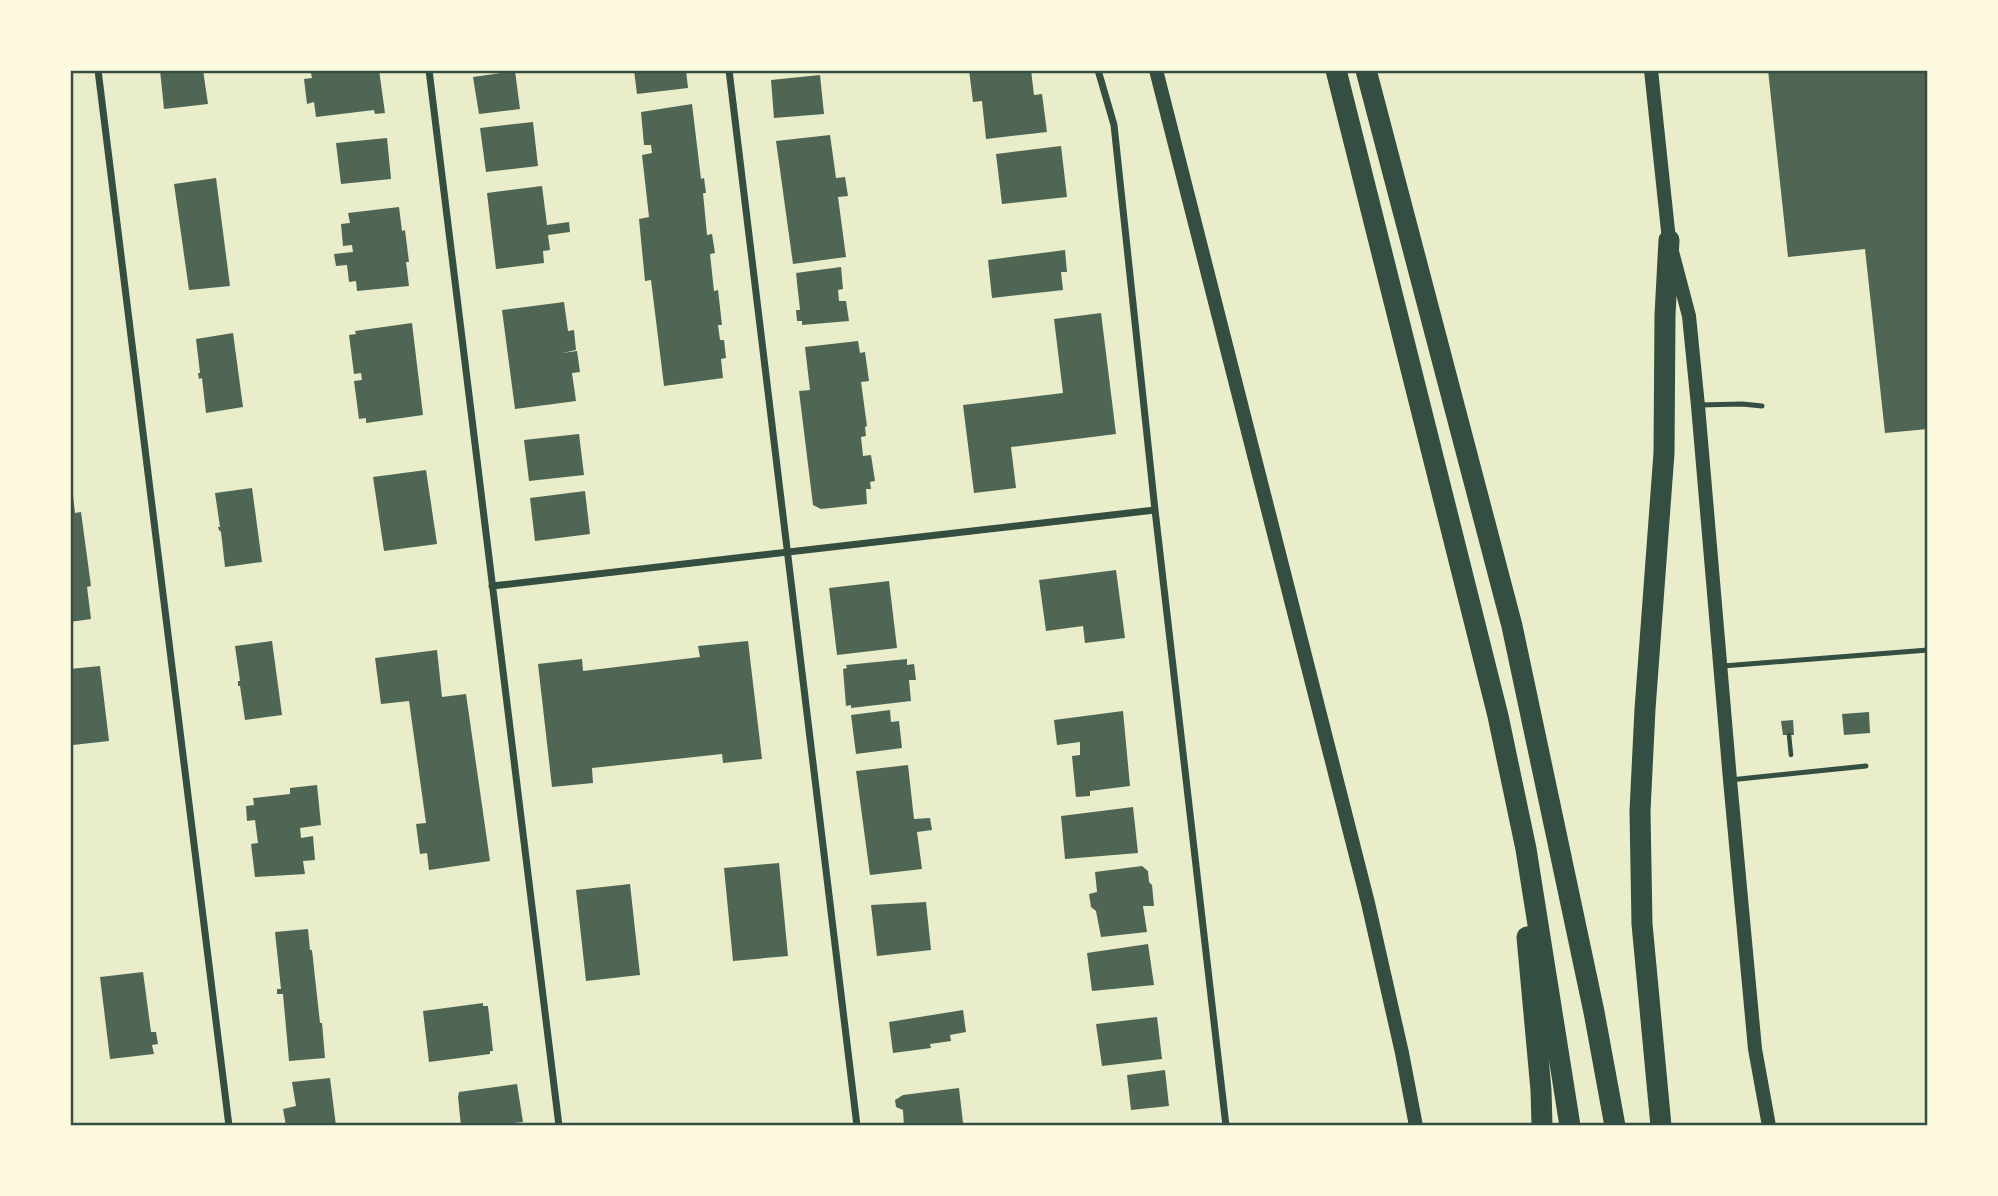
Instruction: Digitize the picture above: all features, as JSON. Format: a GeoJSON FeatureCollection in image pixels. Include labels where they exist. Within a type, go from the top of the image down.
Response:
{"type":"FeatureCollection","features":[{"type":"Feature","properties":{"kind":"highway"},"geometry":{"type":"LineString","coordinates":[[1336,70],[1514,792],[1526,849],[1570,1126]]}},
{"type":"Feature","properties":{"kind":"highway"},"geometry":{"type":"LineString","coordinates":[[1366,70],[1512,626],[1594,1012],[1615,1126]]}},
{"type":"Feature","properties":{"kind":"highway"},"geometry":{"type":"LineString","coordinates":[[1661,1126],[1643,936],[1640,811],[1664,453],[1665,315],[1669,240]]}},
{"type":"Feature","properties":{"kind":"highway"},"geometry":{"type":"LineString","coordinates":[[1514,792],[1542,1126]]}},
{"type":"Feature","properties":{"kind":"main road"},"geometry":{"type":"LineString","coordinates":[[1156,70],[1368,903],[1416,1126]]}},
{"type":"Feature","properties":{"kind":"main road"},"geometry":{"type":"LineString","coordinates":[[1651,70],[1669,240],[1689,316],[1699,405],[1755,1049],[1769,1126]]}},
{"type":"Feature","properties":{"kind":"street"},"geometry":{"type":"LineString","coordinates":[[98,70],[229,1126]]}},
{"type":"Feature","properties":{"kind":"street"},"geometry":{"type":"LineString","coordinates":[[429,70],[559,1126]]}},
{"type":"Feature","properties":{"kind":"street"},"geometry":{"type":"LineString","coordinates":[[729,70],[857,1126]]}},
{"type":"Feature","properties":{"kind":"street"},"geometry":{"type":"LineString","coordinates":[[1097,70],[1114,125],[1226,1126]]}},
{"type":"Feature","properties":{"kind":"street"},"geometry":{"type":"LineString","coordinates":[[492,586],[1155,510]]}},
{"type":"Feature","properties":{"kind":"lane"},"geometry":{"type":"LineString","coordinates":[[1699,405],[1762,406]]}},
{"type":"Feature","properties":{"kind":"lane"},"geometry":{"type":"LineString","coordinates":[[1720,666],[1928,650]]}},
{"type":"Feature","properties":{"kind":"lane"},"geometry":{"type":"LineString","coordinates":[[1730,780],[1866,766]]}},
{"type":"Feature","properties":{"kind":"building"},"geometry":{"type":"Polygon","coordinates":[[[160,70],[203,70],[208,104],[164,109],[160,70]]]}},
{"type":"Feature","properties":{"kind":"building"},"geometry":{"type":"Polygon","coordinates":[[[379,70],[385,113],[375,114],[374,110],[316,117],[314,102],[307,104],[304,79],[312,78],[311,73],[379,70]]]}},
{"type":"Feature","properties":{"kind":"building"},"geometry":{"type":"Polygon","coordinates":[[[634,70],[686,70],[688,88],[637,94],[634,70]]]}},
{"type":"Feature","properties":{"kind":"building"},"geometry":{"type":"Polygon","coordinates":[[[969,70],[1031,70],[1034,95],[1042,94],[1047,132],[986,139],[982,101],[973,102],[969,70]]]}},
{"type":"Feature","properties":{"kind":"building"},"geometry":{"type":"Polygon","coordinates":[[[1768,70],[1928,70],[1928,429],[1885,433],[1865,249],[1788,257],[1768,70]]]}},
{"type":"Feature","properties":{"kind":"building"},"geometry":{"type":"Polygon","coordinates":[[[515,71],[520,109],[479,114],[473,77],[515,71]]]}},
{"type":"Feature","properties":{"kind":"building"},"geometry":{"type":"Polygon","coordinates":[[[820,75],[824,114],[774,118],[771,80],[820,75]]]}},
{"type":"Feature","properties":{"kind":"building"},"geometry":{"type":"Polygon","coordinates":[[[692,104],[701,179],[704,178],[706,193],[703,193],[707,235],[712,234],[715,253],[710,254],[714,291],[718,290],[722,325],[718,325],[720,340],[724,340],[726,358],[721,359],[723,378],[664,386],[651,280],[645,281],[639,219],[649,217],[642,155],[652,153],[651,145],[644,145],[641,112],[692,104]]]}},
{"type":"Feature","properties":{"kind":"building"},"geometry":{"type":"Polygon","coordinates":[[[533,122],[538,166],[486,172],[480,128],[533,122]]]}},
{"type":"Feature","properties":{"kind":"building"},"geometry":{"type":"Polygon","coordinates":[[[830,135],[836,178],[845,177],[848,196],[838,197],[846,257],[793,264],[776,141],[830,135]]]}},
{"type":"Feature","properties":{"kind":"building"},"geometry":{"type":"Polygon","coordinates":[[[387,138],[391,179],[341,184],[336,143],[387,138]]]}},
{"type":"Feature","properties":{"kind":"building"},"geometry":{"type":"Polygon","coordinates":[[[1061,146],[1067,197],[1002,204],[996,154],[1061,146]]]}},
{"type":"Feature","properties":{"kind":"building"},"geometry":{"type":"Polygon","coordinates":[[[216,178],[230,286],[189,290],[174,184],[216,178]]]}},
{"type":"Feature","properties":{"kind":"building"},"geometry":{"type":"Polygon","coordinates":[[[542,186],[547,225],[569,222],[570,232],[548,235],[550,250],[543,251],[544,263],[496,269],[487,193],[542,186]]]}},
{"type":"Feature","properties":{"kind":"building"},"geometry":{"type":"Polygon","coordinates":[[[399,207],[402,231],[405,230],[409,286],[357,291],[356,281],[349,282],[347,265],[336,266],[334,254],[353,252],[352,245],[343,246],[341,224],[350,223],[348,213],[399,207]]]}},
{"type":"Feature","properties":{"kind":"building"},"geometry":{"type":"Polygon","coordinates":[[[1065,250],[1067,272],[1061,272],[1063,290],[992,298],[988,260],[1065,250]]]}},
{"type":"Feature","properties":{"kind":"building"},"geometry":{"type":"Polygon","coordinates":[[[841,267],[843,289],[838,290],[839,301],[846,301],[849,321],[802,325],[802,321],[797,321],[796,310],[800,310],[796,273],[841,267]]]}},
{"type":"Feature","properties":{"kind":"building"},"geometry":{"type":"Polygon","coordinates":[[[564,302],[568,331],[574,330],[576,350],[562,353],[577,351],[580,372],[572,373],[576,401],[515,409],[502,310],[564,302]]]}},
{"type":"Feature","properties":{"kind":"building"},"geometry":{"type":"Polygon","coordinates":[[[1101,313],[1116,434],[1011,447],[1016,488],[974,493],[963,405],[1063,393],[1054,319],[1101,313]]]}},
{"type":"Feature","properties":{"kind":"building"},"geometry":{"type":"Polygon","coordinates":[[[412,323],[423,415],[366,423],[366,418],[359,419],[354,381],[362,380],[361,373],[354,374],[349,335],[356,334],[355,331],[412,323]]]}},
{"type":"Feature","properties":{"kind":"building"},"geometry":{"type":"Polygon","coordinates":[[[233,333],[243,407],[206,413],[202,378],[199,379],[198,373],[196,339],[233,333]]]}},
{"type":"Feature","properties":{"kind":"building"},"geometry":{"type":"Polygon","coordinates":[[[858,341],[860,353],[865,352],[869,381],[861,382],[867,426],[866,436],[861,437],[863,456],[871,455],[875,481],[870,482],[871,489],[866,489],[867,504],[821,509],[813,505],[799,391],[810,390],[805,347],[858,341]]]}},
{"type":"Feature","properties":{"kind":"building"},"geometry":{"type":"Polygon","coordinates":[[[579,434],[584,475],[529,481],[524,440],[579,434]]]}},
{"type":"Feature","properties":{"kind":"building"},"geometry":{"type":"Polygon","coordinates":[[[426,470],[437,544],[384,551],[373,477],[426,470]]]}},
{"type":"Feature","properties":{"kind":"building"},"geometry":{"type":"Polygon","coordinates":[[[70,487],[75,513],[81,512],[91,586],[87,587],[91,619],[70,622],[70,487]]]}},
{"type":"Feature","properties":{"kind":"building"},"geometry":{"type":"Polygon","coordinates":[[[252,488],[262,562],[225,567],[215,493],[252,488]]]}},
{"type":"Feature","properties":{"kind":"building"},"geometry":{"type":"Polygon","coordinates":[[[585,491],[590,534],[535,541],[530,498],[585,491]]]}},
{"type":"Feature","properties":{"kind":"building"},"geometry":{"type":"Polygon","coordinates":[[[1116,570],[1125,638],[1085,643],[1083,626],[1046,631],[1039,580],[1116,570]]]}},
{"type":"Feature","properties":{"kind":"building"},"geometry":{"type":"Polygon","coordinates":[[[889,581],[897,648],[837,655],[829,588],[889,581]]]}},
{"type":"Feature","properties":{"kind":"building"},"geometry":{"type":"Polygon","coordinates":[[[272,641],[282,715],[245,720],[238,686],[240,681],[235,646],[272,641]]]}},
{"type":"Feature","properties":{"kind":"building"},"geometry":{"type":"Polygon","coordinates":[[[748,641],[762,759],[723,763],[722,754],[592,768],[593,783],[552,787],[538,664],[582,659],[583,671],[700,657],[698,646],[748,641]]]}},
{"type":"Feature","properties":{"kind":"building"},"geometry":{"type":"Polygon","coordinates":[[[437,650],[442,697],[466,694],[490,861],[429,870],[427,853],[420,854],[416,824],[426,823],[409,701],[381,704],[375,658],[437,650]]]}},
{"type":"Feature","properties":{"kind":"building"},"geometry":{"type":"Polygon","coordinates":[[[907,659],[907,665],[914,664],[916,680],[909,680],[911,701],[851,708],[851,705],[846,706],[843,669],[847,668],[846,665],[907,659]]]}},
{"type":"Feature","properties":{"kind":"building"},"geometry":{"type":"Polygon","coordinates":[[[100,666],[109,741],[73,745],[70,669],[100,666]]]}},
{"type":"Feature","properties":{"kind":"building"},"geometry":{"type":"Polygon","coordinates":[[[890,710],[891,722],[899,721],[902,748],[856,754],[851,715],[890,710]]]}},
{"type":"Feature","properties":{"kind":"building"},"geometry":{"type":"Polygon","coordinates":[[[1123,711],[1130,786],[1090,791],[1090,796],[1076,797],[1072,756],[1080,755],[1080,742],[1057,745],[1054,720],[1123,711]]]}},
{"type":"Feature","properties":{"kind":"building"},"geometry":{"type":"Polygon","coordinates":[[[1869,712],[1870,733],[1844,735],[1842,714],[1869,712]]]}},
{"type":"Feature","properties":{"kind":"building"},"geometry":{"type":"Polygon","coordinates":[[[1793,720],[1794,735],[1783,735],[1781,721],[1793,720]]]}},
{"type":"Feature","properties":{"kind":"building"},"geometry":{"type":"Polygon","coordinates":[[[908,765],[914,819],[930,818],[932,830],[917,832],[922,869],[870,875],[856,771],[908,765]]]}},
{"type":"Feature","properties":{"kind":"building"},"geometry":{"type":"Polygon","coordinates":[[[317,785],[321,825],[300,828],[301,838],[313,836],[315,860],[303,861],[305,874],[255,877],[251,844],[258,843],[255,820],[247,821],[246,806],[254,805],[253,798],[290,794],[290,788],[317,785]]]}},
{"type":"Feature","properties":{"kind":"building"},"geometry":{"type":"Polygon","coordinates":[[[1133,807],[1138,853],[1065,859],[1061,816],[1133,807]]]}},
{"type":"Feature","properties":{"kind":"building"},"geometry":{"type":"Polygon","coordinates":[[[779,863],[788,956],[733,961],[724,868],[779,863]]]}},
{"type":"Feature","properties":{"kind":"building"},"geometry":{"type":"Polygon","coordinates":[[[1142,866],[1148,871],[1154,906],[1143,906],[1147,932],[1101,937],[1096,911],[1091,907],[1089,894],[1097,892],[1095,872],[1142,866]]]}},
{"type":"Feature","properties":{"kind":"building"},"geometry":{"type":"Polygon","coordinates":[[[630,884],[640,975],[586,981],[576,890],[630,884]]]}},
{"type":"Feature","properties":{"kind":"building"},"geometry":{"type":"Polygon","coordinates":[[[926,902],[931,950],[877,956],[871,905],[926,902]]]}},
{"type":"Feature","properties":{"kind":"building"},"geometry":{"type":"Polygon","coordinates":[[[308,929],[325,1058],[289,1061],[283,994],[277,994],[277,989],[281,989],[275,932],[308,929]]]}},
{"type":"Feature","properties":{"kind":"building"},"geometry":{"type":"Polygon","coordinates":[[[1148,944],[1154,985],[1092,991],[1087,953],[1148,944]]]}},
{"type":"Feature","properties":{"kind":"building"},"geometry":{"type":"Polygon","coordinates":[[[143,972],[151,1032],[156,1032],[158,1044],[152,1045],[154,1054],[110,1059],[100,977],[143,972]]]}},
{"type":"Feature","properties":{"kind":"building"},"geometry":{"type":"Polygon","coordinates":[[[483,1003],[483,1006],[488,1006],[493,1051],[490,1051],[490,1054],[429,1062],[423,1011],[483,1003]]]}},
{"type":"Feature","properties":{"kind":"building"},"geometry":{"type":"Polygon","coordinates":[[[963,1010],[966,1032],[950,1035],[951,1041],[930,1044],[931,1048],[893,1053],[889,1022],[963,1010]]]}},
{"type":"Feature","properties":{"kind":"building"},"geometry":{"type":"Polygon","coordinates":[[[1157,1017],[1162,1059],[1102,1066],[1096,1024],[1157,1017]]]}},
{"type":"Feature","properties":{"kind":"building"},"geometry":{"type":"Polygon","coordinates":[[[1165,1070],[1169,1106],[1131,1110],[1127,1075],[1165,1070]]]}},
{"type":"Feature","properties":{"kind":"building"},"geometry":{"type":"Polygon","coordinates":[[[330,1078],[336,1126],[286,1126],[283,1109],[296,1106],[292,1082],[330,1078]]]}},
{"type":"Feature","properties":{"kind":"building"},"geometry":{"type":"Polygon","coordinates":[[[517,1084],[523,1122],[504,1126],[461,1126],[459,1092],[517,1084]]]}},
{"type":"Feature","properties":{"kind":"building"},"geometry":{"type":"Polygon","coordinates":[[[959,1088],[963,1123],[904,1126],[903,1110],[896,1107],[895,1100],[903,1095],[959,1088]]]}}]}
